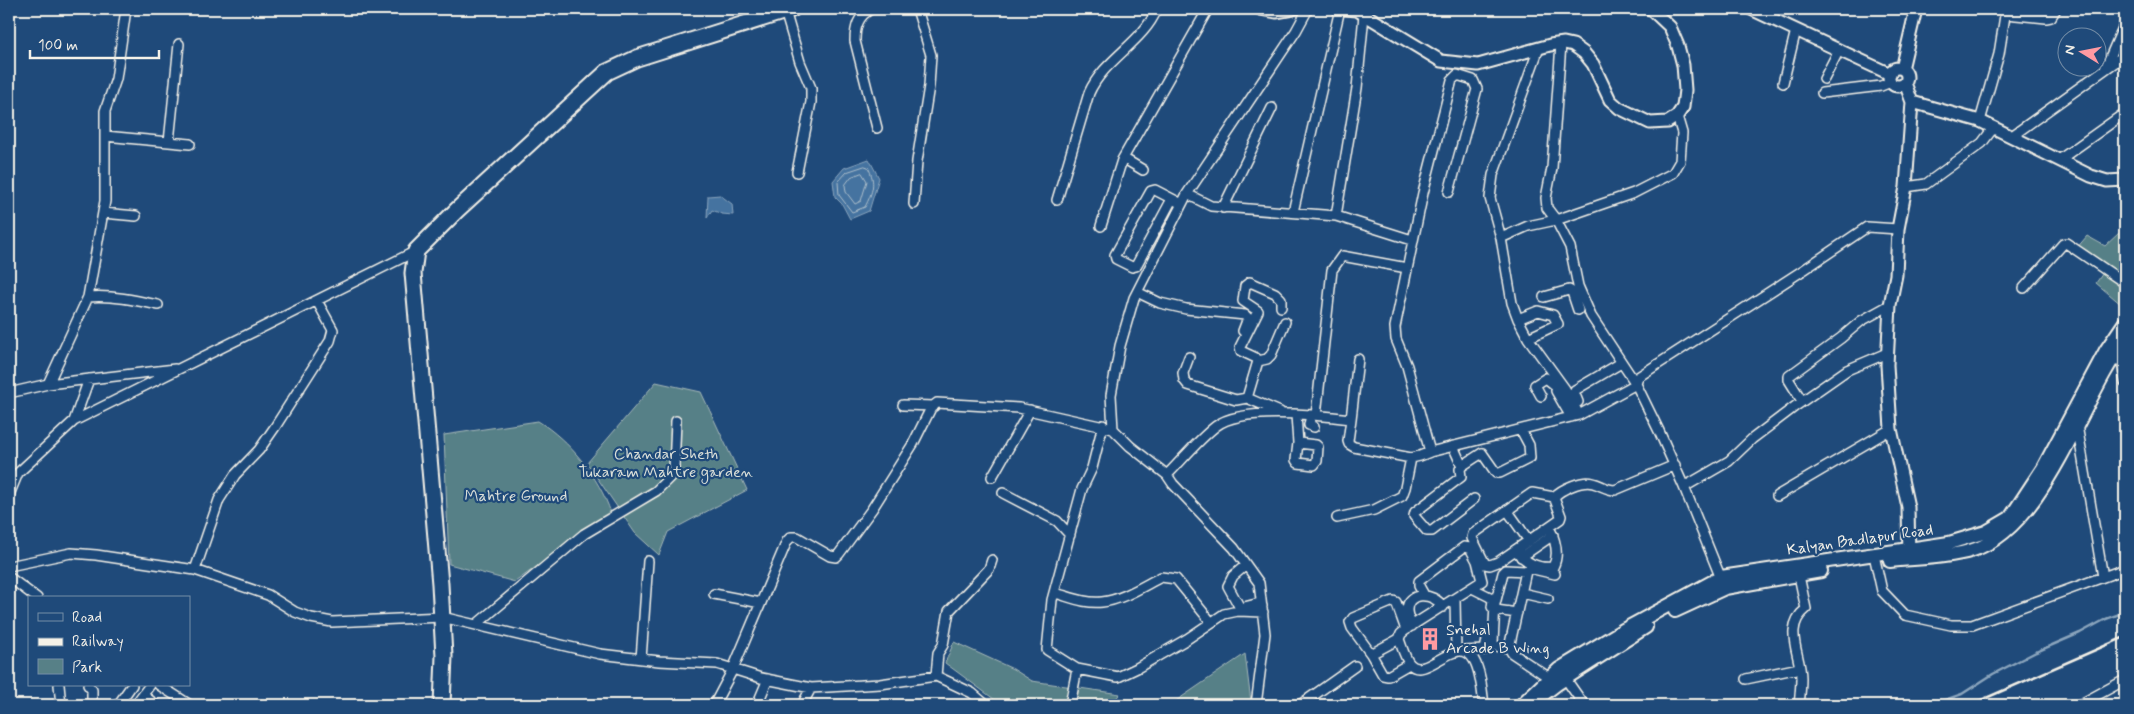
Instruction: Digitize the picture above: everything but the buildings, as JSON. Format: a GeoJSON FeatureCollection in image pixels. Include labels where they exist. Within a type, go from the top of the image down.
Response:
{"type":"FeatureCollection","features":[{"type":"Feature","properties":{"kind":"main road"},"geometry":{"type":"LineString","coordinates":[[442,705],[444,656],[442,617],[413,273],[416,251],[457,210],[607,72],[637,58],[788,10]]}},
{"type":"Feature","properties":{"kind":"main road"},"geometry":{"type":"LineString","coordinates":[[2117,357],[2125,322]]}},
{"type":"Feature","properties":{"kind":"main road"},"geometry":{"type":"LineString","coordinates":[[1520,705],[1558,677],[1723,582],[1874,559],[1909,555],[1942,556],[1974,550],[2000,536],[2019,519],[2038,494],[2089,392],[2117,357],[2125,341]]}},
{"type":"Feature","properties":{"kind":"main road"},"geometry":{"type":"LineString","coordinates":[[1534,705],[1558,677]]}},
{"type":"Feature","properties":{"kind":"street"},"geometry":{"type":"LineString","coordinates":[[48,384],[88,297],[103,213],[104,111],[116,79],[126,9]]}},
{"type":"Feature","properties":{"kind":"street"},"geometry":{"type":"LineString","coordinates":[[870,9],[859,18],[855,30],[855,41],[877,128]]}},
{"type":"Feature","properties":{"kind":"street"},"geometry":{"type":"LineString","coordinates":[[914,204],[917,161],[932,55],[917,9]]}},
{"type":"Feature","properties":{"kind":"street"},"geometry":{"type":"LineString","coordinates":[[1057,200],[1094,81],[1107,65],[1151,22],[1157,9]]}},
{"type":"Feature","properties":{"kind":"street"},"geometry":{"type":"LineString","coordinates":[[1100,226],[1123,158],[1208,9]]}},
{"type":"Feature","properties":{"kind":"street"},"geometry":{"type":"LineString","coordinates":[[1260,9],[1276,12],[1293,9]]}},
{"type":"Feature","properties":{"kind":"street"},"geometry":{"type":"LineString","coordinates":[[1114,429],[1111,395],[1120,346],[1137,292],[1186,194],[1296,31],[1308,9]]}},
{"type":"Feature","properties":{"kind":"street"},"geometry":{"type":"LineString","coordinates":[[1293,212],[1340,9]]}},
{"type":"Feature","properties":{"kind":"street"},"geometry":{"type":"LineString","coordinates":[[1345,9],[1357,10],[1441,61],[1478,65],[1539,48],[1561,44],[1574,46],[1584,53],[1593,64],[1610,100],[1619,108],[1650,123],[1668,122],[1678,116],[1683,107],[1685,90],[1683,66],[1678,46],[1670,27],[1651,9]]}},
{"type":"Feature","properties":{"kind":"street"},"geometry":{"type":"LineString","coordinates":[[1752,9],[1839,50],[1891,78],[1898,86],[1905,83]]}},
{"type":"Feature","properties":{"kind":"street"},"geometry":{"type":"LineString","coordinates":[[1909,555],[1908,507],[1891,429],[1887,353],[1890,305],[1896,275],[1898,229],[1906,187],[1912,102],[1905,83],[1907,76],[1902,69],[1916,9]]}},
{"type":"Feature","properties":{"kind":"street"},"geometry":{"type":"LineString","coordinates":[[1980,120],[1999,54],[2006,11],[2046,18],[2051,17],[2056,9]]}},
{"type":"Feature","properties":{"kind":"street"},"geometry":{"type":"LineString","coordinates":[[788,10],[800,62],[811,88],[812,102],[798,172]]}},
{"type":"Feature","properties":{"kind":"street"},"geometry":{"type":"LineString","coordinates":[[1336,216],[1357,88],[1364,15]]}},
{"type":"Feature","properties":{"kind":"street"},"geometry":{"type":"LineString","coordinates":[[2106,65],[2125,23]]}},
{"type":"Feature","properties":{"kind":"street"},"geometry":{"type":"LineString","coordinates":[[1783,84],[1796,30]]}},
{"type":"Feature","properties":{"kind":"street"},"geometry":{"type":"LineString","coordinates":[[169,142],[179,44]]}},
{"type":"Feature","properties":{"kind":"street"},"geometry":{"type":"LineString","coordinates":[[1561,44],[1552,168],[1546,198],[1547,208],[1556,220],[1570,247],[1578,286],[1579,310]]}},
{"type":"Feature","properties":{"kind":"street"},"geometry":{"type":"LineString","coordinates":[[1539,48],[1491,184],[1490,198],[1501,238],[1512,303],[1518,319],[1528,338],[1565,389],[1578,415]]}},
{"type":"Feature","properties":{"kind":"street"},"geometry":{"type":"LineString","coordinates":[[1824,79],[1839,50]]}},
{"type":"Feature","properties":{"kind":"street"},"geometry":{"type":"LineString","coordinates":[[2106,68],[2125,55]]}},
{"type":"Feature","properties":{"kind":"street"},"geometry":{"type":"LineString","coordinates":[[1822,93],[1882,86],[1891,78],[1895,69],[1902,69]]}},
{"type":"Feature","properties":{"kind":"street"},"geometry":{"type":"LineString","coordinates":[[1430,452],[1407,366],[1396,339],[1395,327],[1412,240],[1452,80],[1457,75],[1473,80],[1477,89],[1449,192]]}},
{"type":"Feature","properties":{"kind":"street"},"geometry":{"type":"LineString","coordinates":[[2012,136],[2092,78]]}},
{"type":"Feature","properties":{"kind":"street"},"geometry":{"type":"LineString","coordinates":[[1912,102],[1980,120],[2072,168],[2108,182],[2125,180]]}},
{"type":"Feature","properties":{"kind":"street"},"geometry":{"type":"LineString","coordinates":[[1224,208],[1272,108]]}},
{"type":"Feature","properties":{"kind":"street"},"geometry":{"type":"LineString","coordinates":[[2059,160],[2125,113]]}},
{"type":"Feature","properties":{"kind":"street"},"geometry":{"type":"LineString","coordinates":[[1501,238],[1528,226],[1556,220],[1634,193],[1673,173],[1680,161],[1682,133],[1678,116]]}},
{"type":"Feature","properties":{"kind":"street"},"geometry":{"type":"LineString","coordinates":[[1906,187],[1926,184],[1982,143],[1994,127]]}},
{"type":"Feature","properties":{"kind":"street"},"geometry":{"type":"LineString","coordinates":[[105,136],[190,144]]}},
{"type":"Feature","properties":{"kind":"street"},"geometry":{"type":"LineString","coordinates":[[1123,158],[1144,170]]}},
{"type":"Feature","properties":{"kind":"street"},"geometry":{"type":"LineString","coordinates":[[1172,199],[1136,266],[1116,259],[1115,256],[1151,191],[1155,190],[1182,204]]}},
{"type":"Feature","properties":{"kind":"street"},"geometry":{"type":"LineString","coordinates":[[1186,194],[1206,204],[1224,208],[1336,216],[1412,240]]}},
{"type":"Feature","properties":{"kind":"street"},"geometry":{"type":"LineString","coordinates":[[103,213],[136,216]]}},
{"type":"Feature","properties":{"kind":"street"},"geometry":{"type":"LineString","coordinates":[[1358,359],[1349,444],[1354,447],[1411,458],[1420,456],[1578,415],[1636,384],[1638,377],[1867,227],[1898,229]]}},
{"type":"Feature","properties":{"kind":"street"},"geometry":{"type":"LineString","coordinates":[[2024,288],[2063,244],[2066,243],[2125,283]]}},
{"type":"Feature","properties":{"kind":"street"},"geometry":{"type":"LineString","coordinates":[[9,495],[18,473],[74,420],[317,302],[416,251]]}},
{"type":"Feature","properties":{"kind":"street"},"geometry":{"type":"LineString","coordinates":[[1314,427],[1310,425],[1314,415],[1332,270],[1335,264],[1342,256],[1407,268]]}},
{"type":"Feature","properties":{"kind":"street"},"geometry":{"type":"LineString","coordinates":[[1258,361],[1256,358],[1241,351],[1240,347],[1258,311],[1243,301],[1245,286],[1250,282],[1275,293],[1281,299],[1281,307]]}},
{"type":"Feature","properties":{"kind":"street"},"geometry":{"type":"LineString","coordinates":[[1544,297],[1569,290],[1572,292],[1579,310],[1636,384],[1684,486],[1723,582]]}},
{"type":"Feature","properties":{"kind":"street"},"geometry":{"type":"LineString","coordinates":[[1137,292],[1160,303],[1186,309],[1245,315],[1248,318],[1238,345]]}},
{"type":"Feature","properties":{"kind":"street"},"geometry":{"type":"LineString","coordinates":[[88,297],[127,298],[158,306]]}},
{"type":"Feature","properties":{"kind":"street"},"geometry":{"type":"LineString","coordinates":[[195,570],[219,500],[235,475],[259,450],[275,428],[330,341],[333,330],[317,302]]}},
{"type":"Feature","properties":{"kind":"street"},"geometry":{"type":"LineString","coordinates":[[1802,401],[1789,380],[1789,376],[1842,338],[1861,321],[1890,305]]}},
{"type":"Feature","properties":{"kind":"street"},"geometry":{"type":"LineString","coordinates":[[1518,319],[1538,311],[1553,314],[1558,322],[1558,324],[1528,338]]}},
{"type":"Feature","properties":{"kind":"street"},"geometry":{"type":"LineString","coordinates":[[1258,361],[1267,359],[1271,355],[1285,322]]}},
{"type":"Feature","properties":{"kind":"street"},"geometry":{"type":"LineString","coordinates":[[1684,486],[1729,461],[1752,439],[1802,401],[1854,366],[1887,353]]}},
{"type":"Feature","properties":{"kind":"street"},"geometry":{"type":"LineString","coordinates":[[1189,357],[1183,373],[1184,380],[1188,385],[1236,400],[1247,398],[1280,412],[1351,419]]}},
{"type":"Feature","properties":{"kind":"street"},"geometry":{"type":"LineString","coordinates":[[2117,357],[2125,382]]}},
{"type":"Feature","properties":{"kind":"street"},"geometry":{"type":"LineString","coordinates":[[1247,398],[1258,361]]}},
{"type":"Feature","properties":{"kind":"street"},"geometry":{"type":"LineString","coordinates":[[1578,415],[1575,390],[1621,363]]}},
{"type":"Feature","properties":{"kind":"street"},"geometry":{"type":"LineString","coordinates":[[9,393],[48,384],[178,369]]}},
{"type":"Feature","properties":{"kind":"street"},"geometry":{"type":"LineString","coordinates":[[1541,396],[1536,385],[1546,378],[1556,386],[1565,389]]}},
{"type":"Feature","properties":{"kind":"street"},"geometry":{"type":"LineString","coordinates":[[74,420],[89,379]]}},
{"type":"Feature","properties":{"kind":"street"},"geometry":{"type":"LineString","coordinates":[[1556,391],[1578,415]]}},
{"type":"Feature","properties":{"kind":"street"},"geometry":{"type":"LineString","coordinates":[[903,406],[934,406],[940,403],[1019,408],[1103,425],[1114,429],[1130,446],[1167,475],[1172,484],[1234,548],[1259,583],[1265,634],[1256,705]]}},
{"type":"Feature","properties":{"kind":"street"},"geometry":{"type":"LineString","coordinates":[[714,705],[733,669],[787,541],[791,537],[797,537],[833,557],[839,554],[872,509],[913,444],[934,406]]}},
{"type":"Feature","properties":{"kind":"street"},"geometry":{"type":"LineString","coordinates":[[992,477],[1030,410]]}},
{"type":"Feature","properties":{"kind":"street"},"geometry":{"type":"LineString","coordinates":[[1167,475],[1217,425],[1236,418],[1280,412]]}},
{"type":"Feature","properties":{"kind":"street"},"geometry":{"type":"LineString","coordinates":[[1296,415],[1298,443]]}},
{"type":"Feature","properties":{"kind":"street"},"geometry":{"type":"LineString","coordinates":[[477,624],[584,534],[656,491],[670,477],[674,469],[676,421]]}},
{"type":"Feature","properties":{"kind":"street"},"geometry":{"type":"LineString","coordinates":[[2074,423],[2103,577]]}},
{"type":"Feature","properties":{"kind":"street"},"geometry":{"type":"LineString","coordinates":[[1103,425],[1092,468],[1082,489],[1052,600],[1048,650],[1077,670],[1118,677],[1170,649],[1224,614],[1263,609]]}},
{"type":"Feature","properties":{"kind":"street"},"geometry":{"type":"LineString","coordinates":[[1777,496],[1891,429]]}},
{"type":"Feature","properties":{"kind":"street"},"geometry":{"type":"LineString","coordinates":[[1479,440],[1482,453],[1496,473],[1500,473],[1530,458],[1529,445],[1521,430]]}},
{"type":"Feature","properties":{"kind":"street"},"geometry":{"type":"LineString","coordinates":[[1453,446],[1462,466]]}},
{"type":"Feature","properties":{"kind":"street"},"geometry":{"type":"LineString","coordinates":[[1474,499],[1432,531],[1427,531],[1414,516],[1414,512],[1461,477],[1460,469],[1462,466],[1482,453]]}},
{"type":"Feature","properties":{"kind":"street"},"geometry":{"type":"LineString","coordinates":[[1337,518],[1374,510],[1402,496],[1411,458]]}},
{"type":"Feature","properties":{"kind":"street"},"geometry":{"type":"LineString","coordinates":[[1554,497],[1559,491],[1590,482],[1609,490],[1616,490],[1674,466]]}},
{"type":"Feature","properties":{"kind":"street"},"geometry":{"type":"LineString","coordinates":[[1003,493],[1057,521],[1070,535]]}},
{"type":"Feature","properties":{"kind":"street"},"geometry":{"type":"LineString","coordinates":[[1532,493],[1554,497],[1561,516],[1551,531],[1518,553],[1490,565],[1485,564],[1472,538],[1474,534],[1532,493]]}},
{"type":"Feature","properties":{"kind":"street"},"geometry":{"type":"LineString","coordinates":[[1507,510],[1529,541]]}},
{"type":"Feature","properties":{"kind":"street"},"geometry":{"type":"LineString","coordinates":[[1518,553],[1529,541],[1551,531]]}},
{"type":"Feature","properties":{"kind":"street"},"geometry":{"type":"LineString","coordinates":[[1518,553],[1532,565],[1545,568],[1553,567],[1556,545],[1551,531]]}},
{"type":"Feature","properties":{"kind":"street"},"geometry":{"type":"LineString","coordinates":[[1371,654],[1399,640],[1409,628],[1482,581],[1478,561],[1470,548],[1464,547],[1419,581],[1418,586],[1424,595],[1438,599],[1443,606]]}},
{"type":"Feature","properties":{"kind":"street"},"geometry":{"type":"LineString","coordinates":[[9,566],[71,553],[195,570],[268,595],[295,612],[311,618],[332,622],[442,617],[600,654],[717,664],[768,679],[810,688],[880,684],[936,676],[972,693],[986,705]]}},
{"type":"Feature","properties":{"kind":"street"},"geometry":{"type":"LineString","coordinates":[[1874,559],[1882,591],[1905,615],[1961,626],[1972,625],[2125,569]]}},
{"type":"Feature","properties":{"kind":"street"},"geometry":{"type":"LineString","coordinates":[[936,676],[938,653],[943,645],[949,611],[989,568],[992,560]]}},
{"type":"Feature","properties":{"kind":"street"},"geometry":{"type":"LineString","coordinates":[[641,659],[648,561]]}},
{"type":"Feature","properties":{"kind":"street"},"geometry":{"type":"LineString","coordinates":[[1246,565],[1233,576],[1228,586],[1240,608],[1256,604],[1263,609]]}},
{"type":"Feature","properties":{"kind":"street"},"geometry":{"type":"LineString","coordinates":[[1509,648],[1495,646],[1492,643],[1495,604],[1503,573],[1506,570],[1526,571],[1529,568],[1555,574]]}},
{"type":"Feature","properties":{"kind":"street"},"geometry":{"type":"LineString","coordinates":[[1798,570],[1806,609],[1798,616],[1794,627],[1794,644],[1801,677],[1799,705]]}},
{"type":"Feature","properties":{"kind":"street"},"geometry":{"type":"LineString","coordinates":[[1526,571],[1509,648],[1512,653],[1558,677],[1584,705]]}},
{"type":"Feature","properties":{"kind":"street"},"geometry":{"type":"LineString","coordinates":[[9,577],[34,596]]}},
{"type":"Feature","properties":{"kind":"street"},"geometry":{"type":"LineString","coordinates":[[1055,593],[1085,602],[1102,602],[1118,598],[1161,577],[1168,577],[1176,579],[1211,622]]}},
{"type":"Feature","properties":{"kind":"street"},"geometry":{"type":"LineString","coordinates":[[1399,640],[1409,664],[1417,669],[1422,669],[1441,657],[1460,651],[1485,650],[1491,622],[1493,600],[1472,588]]}},
{"type":"Feature","properties":{"kind":"street"},"geometry":{"type":"LineString","coordinates":[[1522,593],[1539,600]]}},
{"type":"Feature","properties":{"kind":"street"},"geometry":{"type":"LineString","coordinates":[[714,594],[761,603]]}},
{"type":"Feature","properties":{"kind":"street"},"geometry":{"type":"LineString","coordinates":[[1409,628],[1407,607],[1411,601],[1424,595]]}},
{"type":"Feature","properties":{"kind":"street"},"geometry":{"type":"LineString","coordinates":[[1455,599],[1460,651]]}},
{"type":"Feature","properties":{"kind":"street"},"geometry":{"type":"LineString","coordinates":[[1409,628],[1396,602],[1393,601],[1353,618],[1350,622],[1383,675],[1388,676],[1409,664]]}},
{"type":"Feature","properties":{"kind":"street"},"geometry":{"type":"LineString","coordinates":[[1496,610],[1518,613]]}},
{"type":"Feature","properties":{"kind":"street"},"geometry":{"type":"LineString","coordinates":[[1460,651],[1473,657],[1476,662],[1484,705]]}},
{"type":"Feature","properties":{"kind":"street"},"geometry":{"type":"LineString","coordinates":[[1300,705],[1355,666]]}},
{"type":"Feature","properties":{"kind":"street"},"geometry":{"type":"LineString","coordinates":[[1746,679],[1800,668]]}},
{"type":"Feature","properties":{"kind":"street"},"geometry":{"type":"LineString","coordinates":[[1070,705],[1077,670]]}},
{"type":"Feature","properties":{"kind":"street"},"geometry":{"type":"LineString","coordinates":[[757,705],[768,679]]}},
{"type":"Feature","properties":{"kind":"street"},"geometry":{"type":"LineString","coordinates":[[2079,705],[2125,680]]}},
{"type":"Feature","properties":{"kind":"street"},"geometry":{"type":"LineString","coordinates":[[59,686],[61,705]]}},
{"type":"Feature","properties":{"kind":"street"},"geometry":{"type":"LineString","coordinates":[[89,686],[92,690],[92,705]]}},
{"type":"Feature","properties":{"kind":"street"},"geometry":{"type":"LineString","coordinates":[[118,705],[131,686]]}},
{"type":"Feature","properties":{"kind":"street"},"geometry":{"type":"LineString","coordinates":[[135,705],[149,686]]}},
{"type":"Feature","properties":{"kind":"street"},"geometry":{"type":"LineString","coordinates":[[162,686],[190,705]]}},
{"type":"Feature","properties":{"kind":"street"},"geometry":{"type":"LineString","coordinates":[[802,705],[810,688]]}},
{"type":"Feature","properties":{"kind":"street"},"geometry":{"type":"LineString","coordinates":[[143,695],[156,705]]}},
{"type":"Feature","properties":{"kind":"green space"},"geometry":{"type":"Polygon","coordinates":[[[2119,233],[2125,239],[2125,302],[2122,305],[2096,283],[2105,270],[2076,249],[2087,236],[2105,246],[2119,233]]]}},
{"type":"Feature","properties":{"kind":"green space","name":"Chandar Sheth Tukaram Mahtre garden"},"geometry":{"type":"Polygon","coordinates":[[[656,382],[701,392],[747,490],[668,532],[659,555],[635,533],[587,463],[656,382]]]}},
{"type":"Feature","properties":{"kind":"green space","name":"Mahtre Ground"},"geometry":{"type":"Polygon","coordinates":[[[538,421],[572,449],[582,461],[599,486],[611,513],[515,582],[449,564],[444,435],[538,421]]]}},
{"type":"Feature","properties":{"kind":"green space"},"geometry":{"type":"Polygon","coordinates":[[[954,642],[1013,669],[1032,681],[1120,694],[1110,705],[1002,705],[945,663],[954,642]]]}},
{"type":"Feature","properties":{"kind":"green space"},"geometry":{"type":"Polygon","coordinates":[[[1245,654],[1251,702],[1247,705],[1170,705],[1245,654]]]}},
{"type":"Feature","properties":{"kind":"water"},"geometry":{"type":"Polygon","coordinates":[[[869,159],[879,178],[869,211],[850,219],[842,204],[835,197],[833,181],[844,168],[869,159]]]}},
{"type":"Feature","properties":{"kind":"water"},"geometry":{"type":"Polygon","coordinates":[[[720,195],[732,204],[733,215],[722,214],[712,210],[707,218],[708,196],[720,195]]]}},
{"type":"Feature","properties":{"kind":"waterway"},"geometry":{"type":"LineString","coordinates":[[1931,705],[1962,694],[1993,674],[2036,652],[2125,612]]}},
{"type":"Feature","properties":{"kind":"railway"},"geometry":{"type":"LineString","coordinates":[[1970,705],[2125,637]]}},
{"type":"Feature","properties":{"kind":"place","name":"Snehal Arcade B Wing"},"geometry":{"type":"Point","coordinates":[1430,639]}}]}
